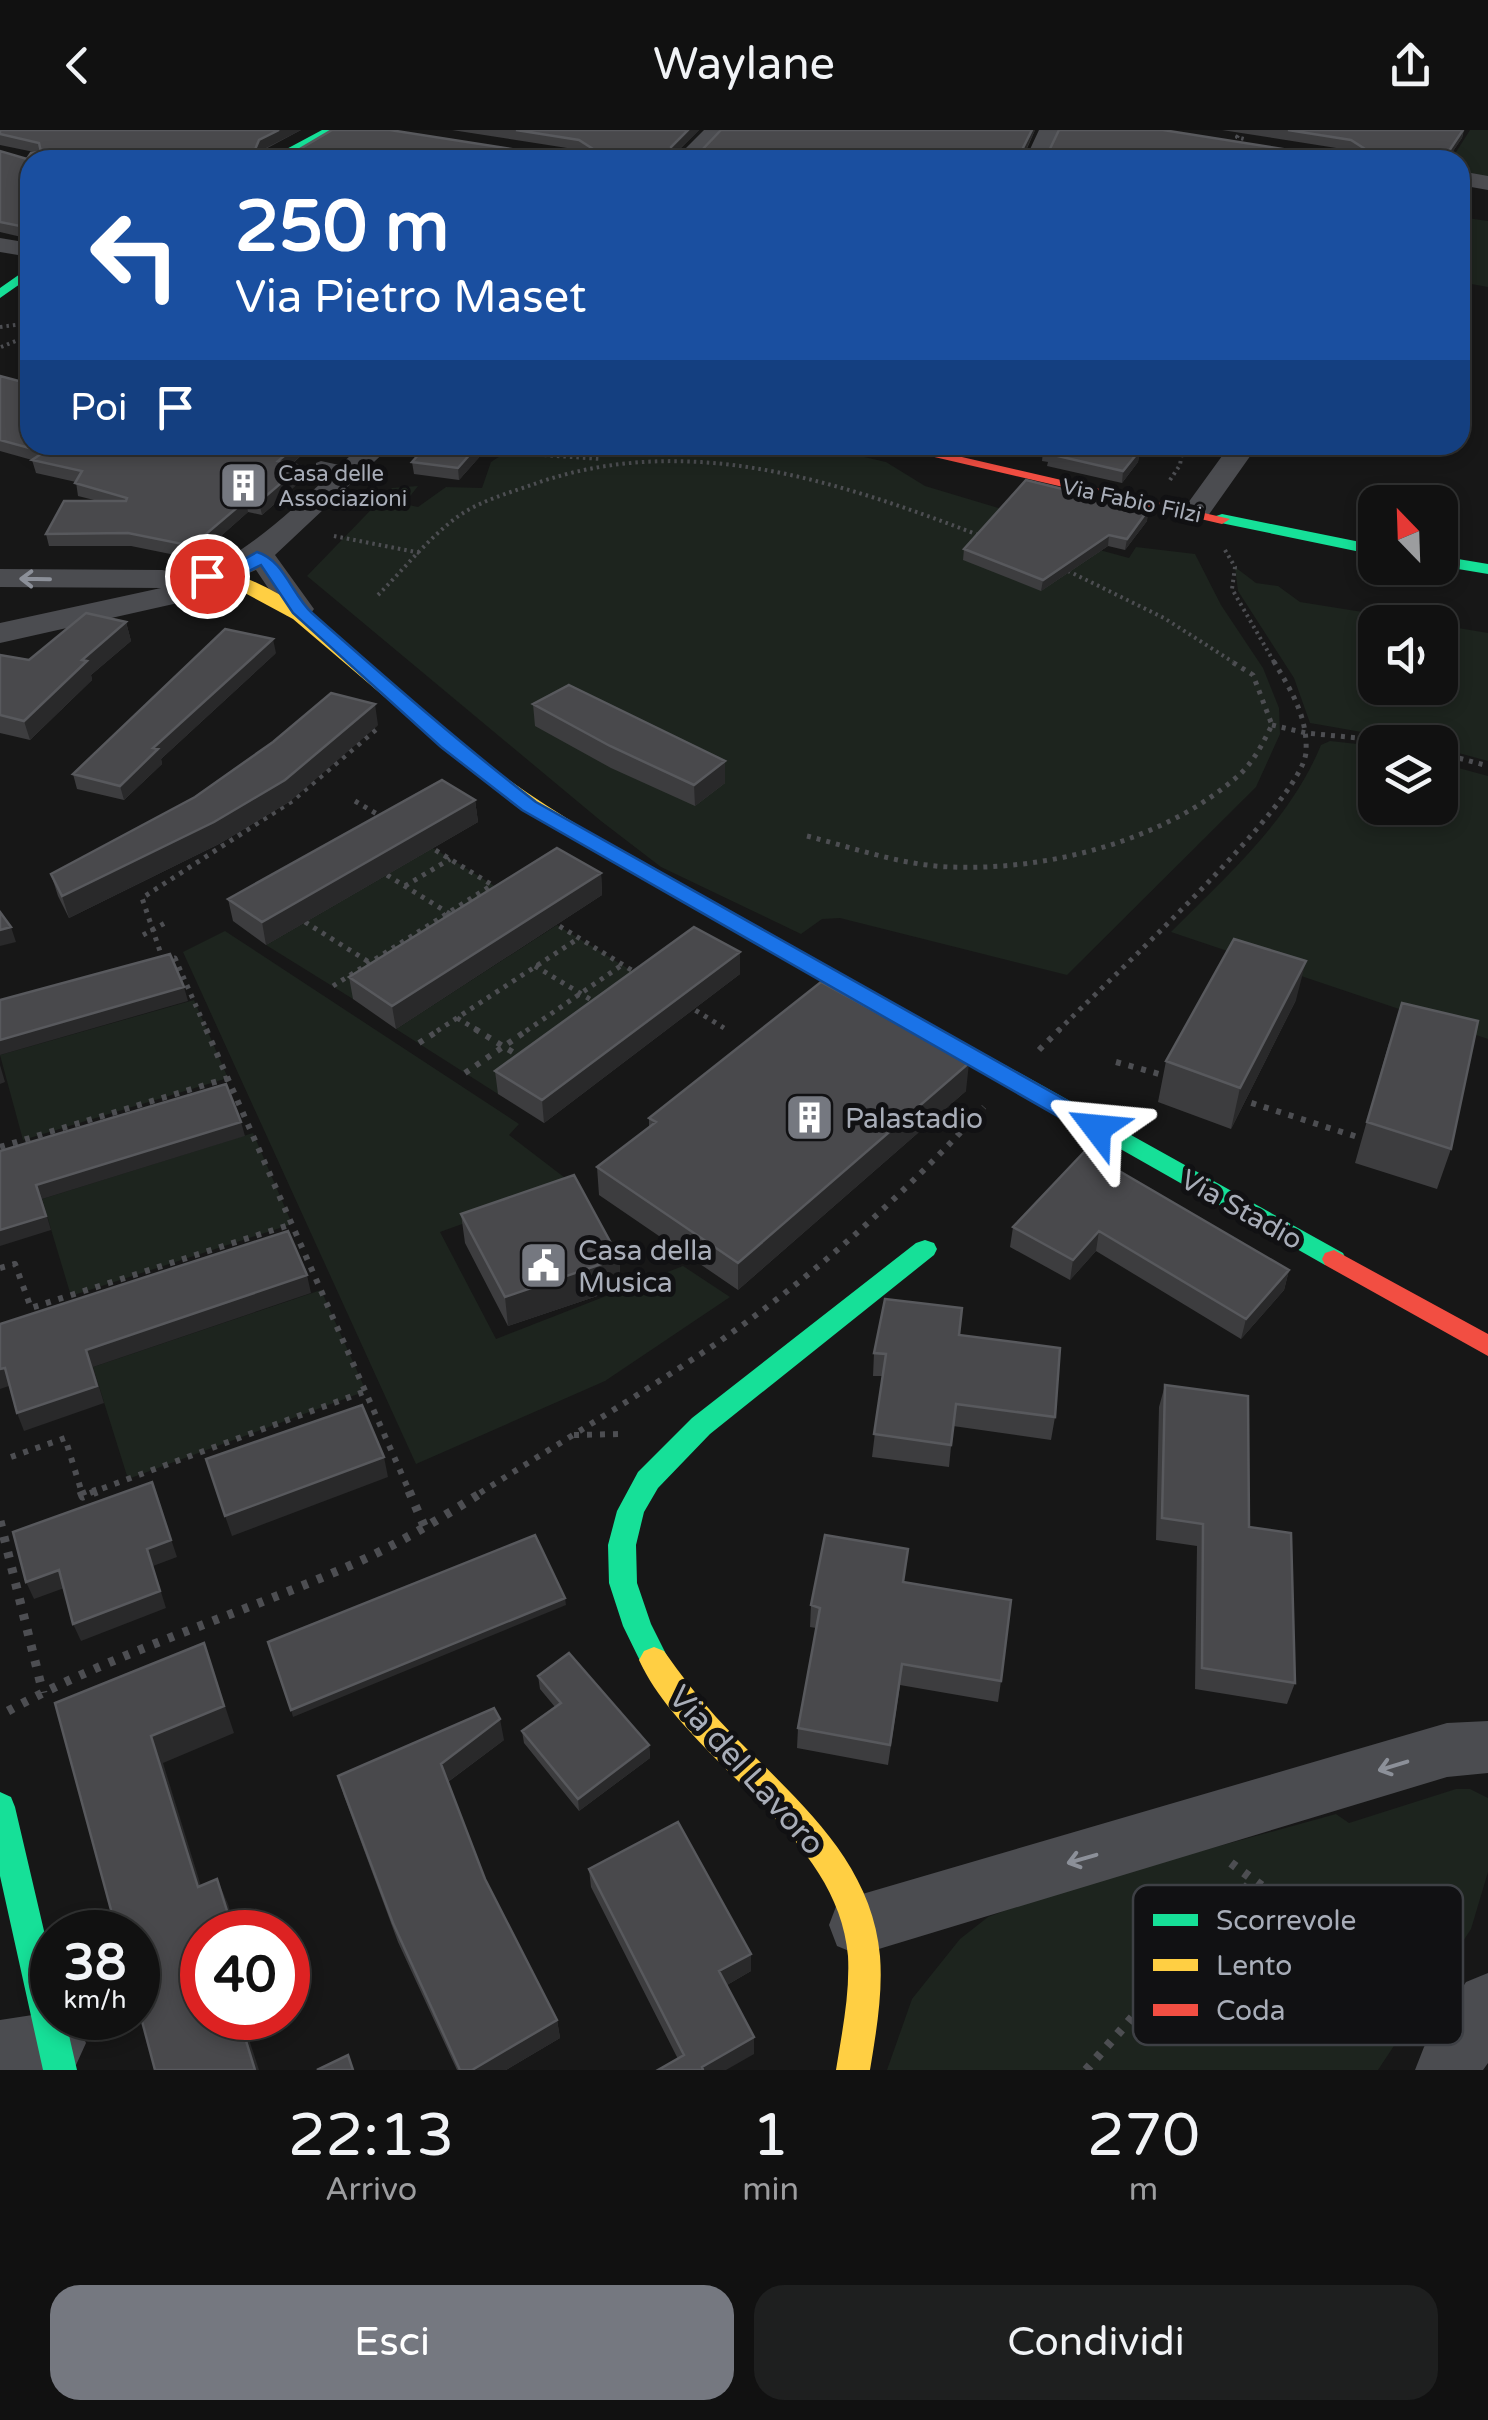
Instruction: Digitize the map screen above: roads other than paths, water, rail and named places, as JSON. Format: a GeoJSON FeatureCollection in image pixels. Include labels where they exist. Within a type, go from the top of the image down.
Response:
{"type":"FeatureCollection","features":[{"type":"Feature","properties":{"kind":"street"},"geometry":{"type":"LineString","coordinates":[[291,150],[330,130]]}},
{"type":"Feature","properties":{"kind":"street"},"geometry":{"type":"LineString","coordinates":[[695,150],[716,130]]}},
{"type":"Feature","properties":{"kind":"street"},"geometry":{"type":"LineString","coordinates":[[0,298],[20,280]]}},
{"type":"Feature","properties":{"kind":"street"},"geometry":{"type":"LineString","coordinates":[[0,633],[109,594],[240,568],[335,469],[360,455]]}},
{"type":"Feature","properties":{"kind":"street","name":"Via Fabio Filzi"},"geometry":{"type":"LineString","coordinates":[[940,455],[1195,514],[1358,547]]}},
{"type":"Feature","properties":{"kind":"street"},"geometry":{"type":"LineString","coordinates":[[1195,514],[1237,455]]}},
{"type":"Feature","properties":{"kind":"street"},"geometry":{"type":"LineString","coordinates":[[1458,564],[1488,569]]}},
{"type":"Feature","properties":{"kind":"street","name":"Via Stadio"},"geometry":{"type":"LineString","coordinates":[[240,568],[271,566],[298,609],[404,705],[529,806],[1488,1346]]}},
{"type":"Feature","properties":{"kind":"street"},"geometry":{"type":"LineString","coordinates":[[0,578],[109,594]]}},
{"type":"Feature","properties":{"kind":"street","name":"Via del Lavoro"},"geometry":{"type":"LineString","coordinates":[[853,2070],[864,1987],[859,1924],[837,1872],[822,1851],[703,1729],[672,1690],[646,1649],[631,1614],[619,1550],[624,1523],[636,1498],[693,1433],[925,1250]]}},
{"type":"Feature","properties":{"kind":"street"},"geometry":{"type":"LineString","coordinates":[[859,1924],[1447,1750],[1488,1747]]}},
{"type":"Feature","properties":{"kind":"street"},"geometry":{"type":"LineString","coordinates":[[0,1807],[38,2055]]}},
{"type":"Feature","properties":{"kind":"street"},"geometry":{"type":"LineString","coordinates":[[1463,2022],[1488,2004]]}},
{"type":"Feature","properties":{"kind":"place","name":"Casa delle Associazioni"},"geometry":{"type":"Point","coordinates":[243,486]}},
{"type":"Feature","properties":{"kind":"place","name":"Palastadio"},"geometry":{"type":"Point","coordinates":[810,1118]}},
{"type":"Feature","properties":{"kind":"place","name":"Casa della Musica"},"geometry":{"type":"Point","coordinates":[543,1266]}}]}
